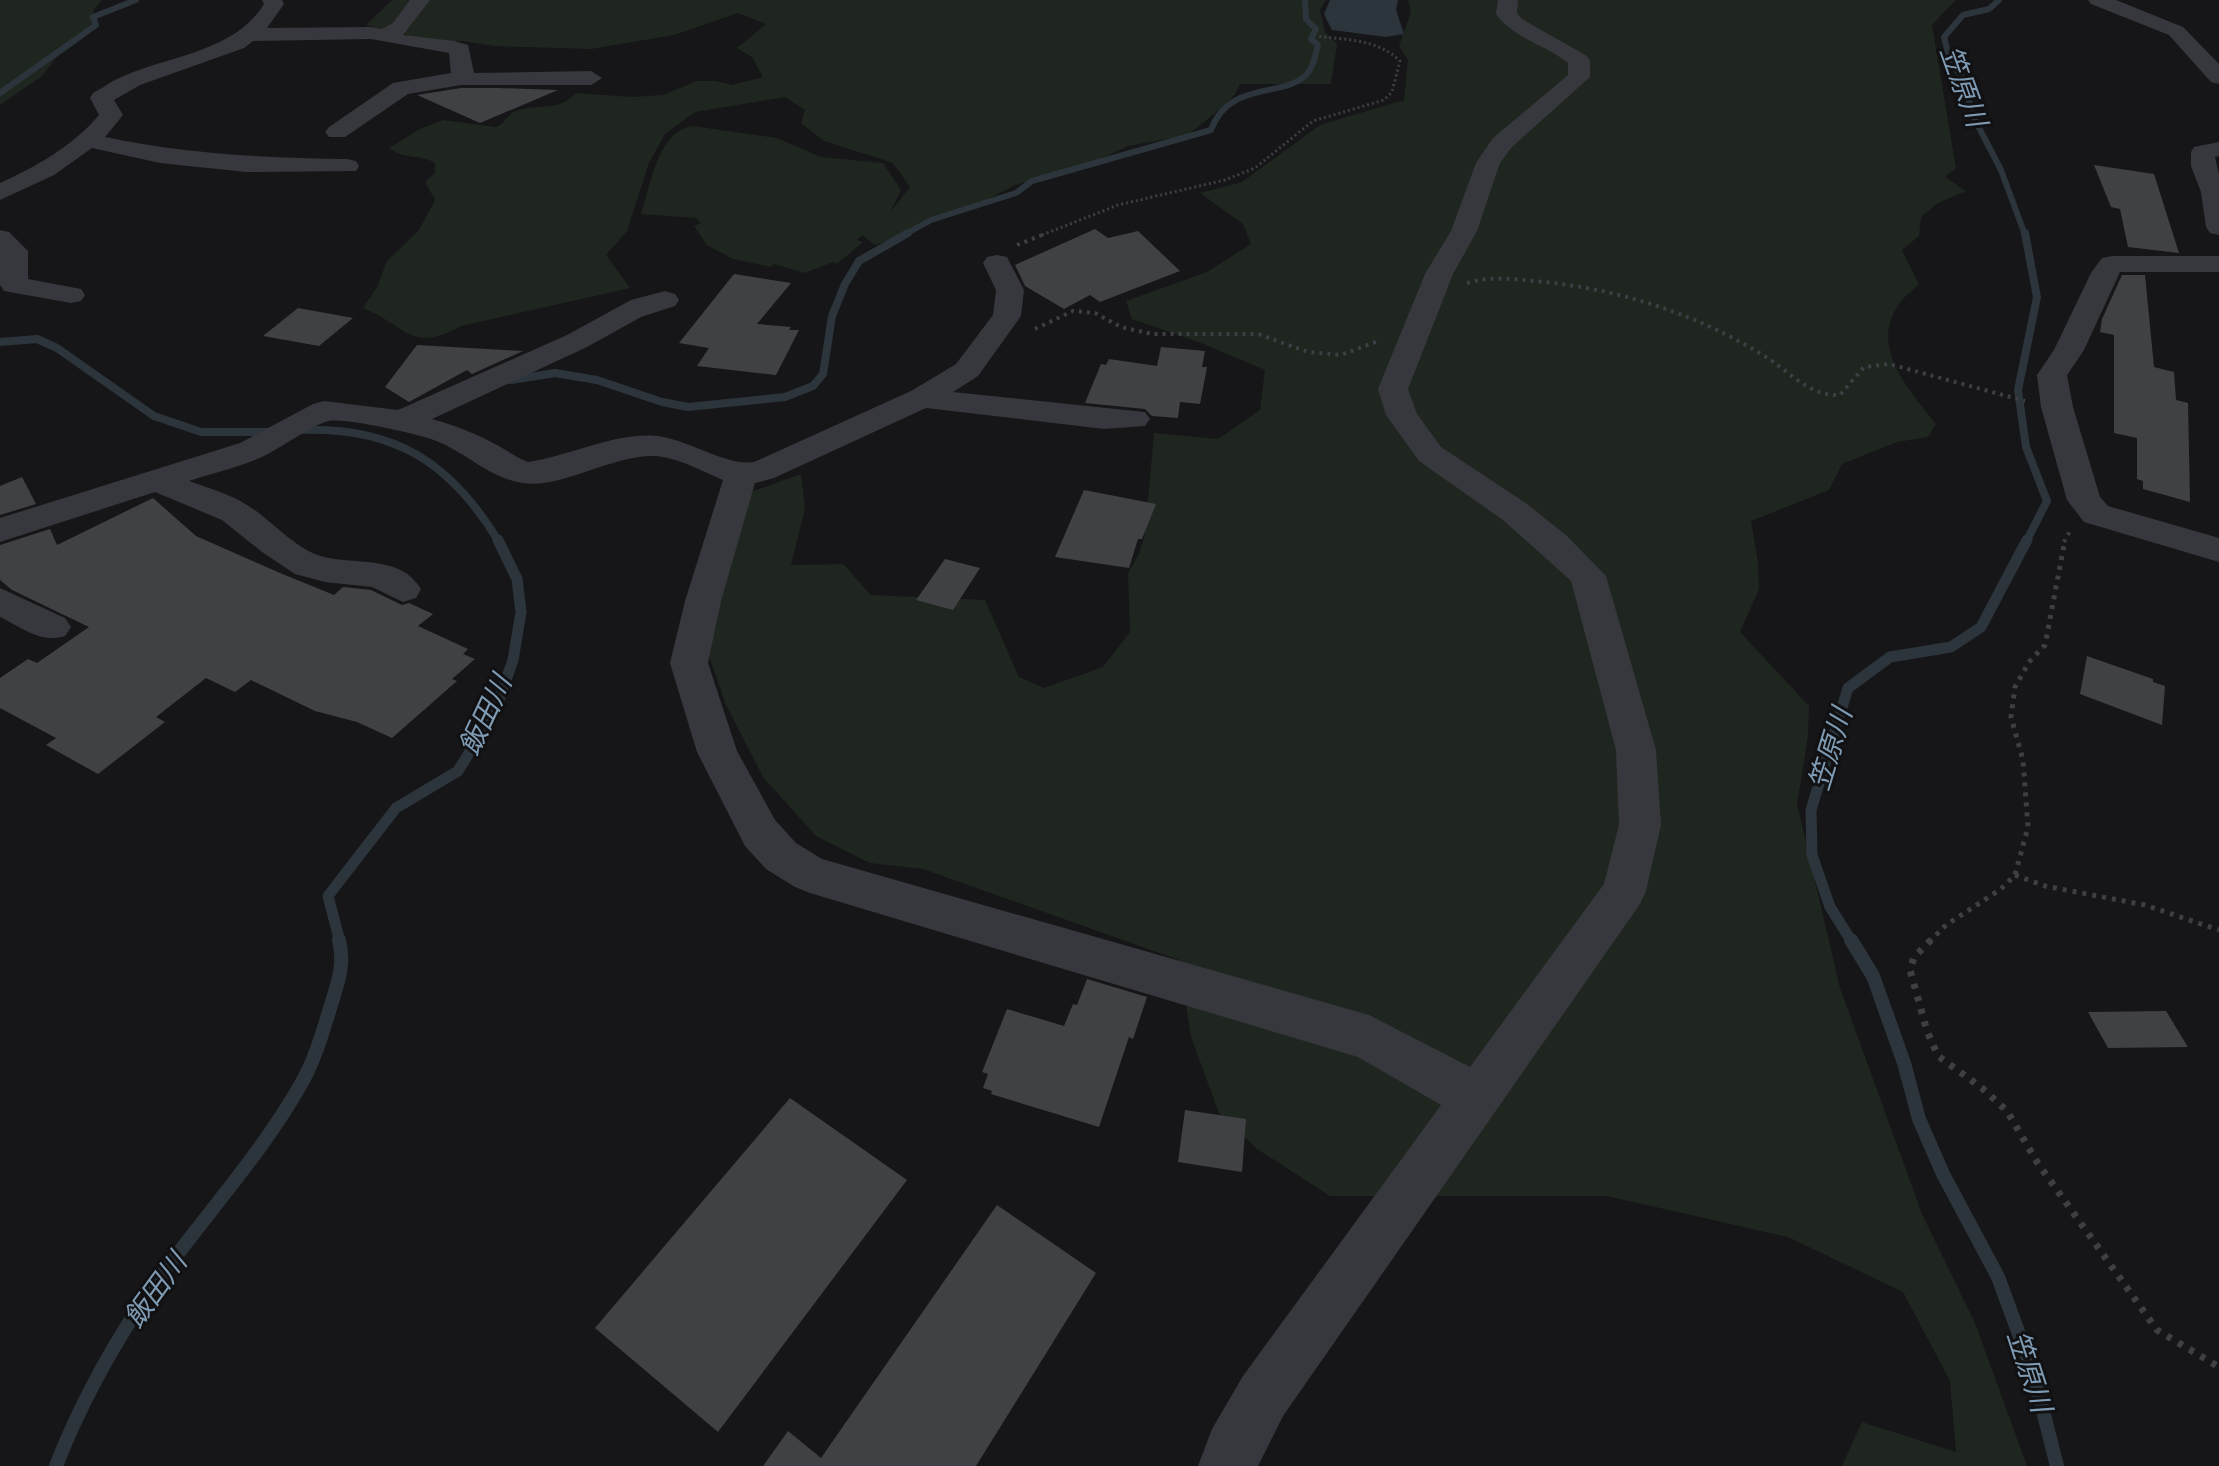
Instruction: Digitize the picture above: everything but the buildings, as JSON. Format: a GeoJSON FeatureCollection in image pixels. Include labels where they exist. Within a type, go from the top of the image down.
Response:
{"type":"FeatureCollection","features":[{"type":"Feature","properties":{"kind":"street"},"geometry":{"type":"LineString","coordinates":[[386,36],[400,27],[420,0]]}},
{"type":"Feature","properties":{"kind":"street"},"geometry":{"type":"LineString","coordinates":[[1228,1466],[1233,1450],[1263,1396],[1624,891],[1640,825],[1636,750],[1588,576],[1515,512],[1430,454],[1402,415],[1393,389],[1439,274],[1464,231],[1488,163],[1502,143],[1579,77],[1579,61],[1564,48],[1521,31],[1506,14],[1508,0]]}},
{"type":"Feature","properties":{"kind":"street"},"geometry":{"type":"LineString","coordinates":[[2098,0],[2176,31],[2219,77]]}},
{"type":"Feature","properties":{"kind":"street"},"geometry":{"type":"LineString","coordinates":[[251,35],[271,6],[299,11]]}},
{"type":"Feature","properties":{"kind":"street"},"geometry":{"type":"LineString","coordinates":[[0,192],[21,183],[88,140],[111,115],[101,98],[132,80],[221,50],[251,35],[371,33],[460,50],[463,78]]}},
{"type":"Feature","properties":{"kind":"street"},"geometry":{"type":"LineString","coordinates":[[337,132],[411,84],[463,78],[487,92],[591,78]]}},
{"type":"Feature","properties":{"kind":"street"},"geometry":{"type":"LineString","coordinates":[[88,140],[130,151],[246,165],[347,166]]}},
{"type":"Feature","properties":{"kind":"street"},"geometry":{"type":"LineString","coordinates":[[2219,149],[2203,152],[2203,166],[2214,192],[2219,227]]}},
{"type":"Feature","properties":{"kind":"street"},"geometry":{"type":"LineString","coordinates":[[0,238],[14,251],[14,285],[71,295]]}},
{"type":"Feature","properties":{"kind":"street"},"geometry":{"type":"LineString","coordinates":[[0,530],[251,450],[324,411],[402,420],[446,433],[486,452],[500,464],[526,473],[553,469],[628,448],[656,446],[681,451],[741,475],[783,464],[922,398],[967,370],[1007,316],[1010,290],[997,263]]}},
{"type":"Feature","properties":{"kind":"street"},"geometry":{"type":"LineString","coordinates":[[2219,264],[2112,264],[2069,350],[2052,375],[2057,407],[2084,500],[2096,514],[2219,550]]}},
{"type":"Feature","properties":{"kind":"street"},"geometry":{"type":"LineString","coordinates":[[402,420],[593,333],[645,302],[665,300]]}},
{"type":"Feature","properties":{"kind":"street"},"geometry":{"type":"LineString","coordinates":[[922,398],[1104,419],[1134,419]]}},
{"type":"Feature","properties":{"kind":"street"},"geometry":{"type":"LineString","coordinates":[[741,475],[703,601],[689,663],[717,752],[760,833],[781,856],[810,874],[1369,1038],[1448,1080],[1475,1102]]}},
{"type":"Feature","properties":{"kind":"street"},"geometry":{"type":"LineString","coordinates":[[159,481],[234,512],[274,544],[308,565],[374,575],[403,589]]}},
{"type":"Feature","properties":{"kind":"street"},"geometry":{"type":"LineString","coordinates":[[0,601],[52,627]]}},
{"type":"Feature","properties":{"kind":"path"},"geometry":{"type":"LineString","coordinates":[[997,263],[1000,255],[1009,248],[1118,205],[1225,180],[1255,168],[1313,121],[1384,100],[1392,92],[1400,61],[1393,51],[1317,36]]}},
{"type":"Feature","properties":{"kind":"path"},"geometry":{"type":"LineString","coordinates":[[979,352],[1073,311],[1095,313],[1121,327],[1152,334],[1258,334],[1308,352],[1341,355],[1370,346],[1463,285],[1486,277],[1580,285],[1700,321],[1766,357],[1810,389],[1826,396],[1840,395],[1855,371],[1863,366],[1889,364],[2007,398],[2057,407]]}},
{"type":"Feature","properties":{"kind":"path"},"geometry":{"type":"LineString","coordinates":[[2096,514],[2078,520],[2065,537],[2045,645],[2029,662],[2015,687],[2011,717],[2023,760],[2028,827],[2015,875],[2001,889],[1946,925],[1914,957],[1910,970],[1927,1031],[1938,1056],[1982,1088],[2007,1111],[2037,1162],[2157,1330],[2219,1367]]}},
{"type":"Feature","properties":{"kind":"path"},"geometry":{"type":"LineString","coordinates":[[2015,875],[2050,887],[2100,894],[2164,909],[2219,930]]}},
{"type":"Feature","properties":{"kind":"shaded area"},"geometry":{"type":"Polygon","coordinates":[[[0,0],[102,0],[94,9],[93,27],[56,58],[42,76],[0,105],[0,0]]]}},
{"type":"Feature","properties":{"kind":"shaded area"},"geometry":{"type":"Polygon","coordinates":[[[392,0],[1326,0],[1320,10],[1325,32],[1337,44],[1331,84],[1240,84],[1220,109],[1188,135],[1128,146],[1098,160],[1013,186],[973,207],[935,216],[902,236],[875,245],[862,235],[857,240],[863,242],[837,264],[833,262],[805,273],[774,264],[771,267],[733,259],[707,245],[694,226],[701,223],[696,218],[641,214],[657,161],[671,138],[693,126],[777,138],[821,157],[883,163],[901,190],[891,211],[910,187],[893,163],[824,141],[801,123],[805,110],[785,97],[695,112],[665,134],[649,163],[627,231],[606,255],[630,288],[461,326],[431,338],[410,334],[363,308],[377,287],[387,261],[419,230],[435,200],[425,182],[435,173],[435,163],[389,148],[420,129],[443,120],[496,127],[516,111],[562,103],[576,93],[632,97],[663,95],[697,81],[732,85],[763,77],[752,57],[737,48],[766,24],[738,13],[674,35],[591,49],[494,46],[463,41],[429,41],[366,25],[392,0]]]}},
{"type":"Feature","properties":{"kind":"shaded area"},"geometry":{"type":"Polygon","coordinates":[[[1330,0],[1398,0],[1396,10],[1404,34],[1386,37],[1332,30],[1324,14],[1330,0]]]}},
{"type":"Feature","properties":{"kind":"shaded area"},"geometry":{"type":"Polygon","coordinates":[[[1408,0],[1956,0],[1932,25],[1956,168],[1945,177],[1966,191],[1938,203],[1921,217],[1919,236],[1902,250],[1919,284],[1897,307],[1890,323],[1888,339],[1897,370],[1936,424],[1928,437],[1897,442],[1842,464],[1829,490],[1751,521],[1759,589],[1740,632],[1809,706],[1808,736],[1797,804],[1840,988],[1922,1214],[1975,1323],[2027,1466],[1842,1466],[1862,1422],[1956,1452],[1950,1381],[1903,1292],[1788,1237],[1607,1196],[1330,1196],[1257,1149],[1219,1113],[1191,1037],[1179,960],[923,869],[870,863],[816,836],[763,777],[726,705],[707,650],[745,494],[801,474],[805,509],[791,565],[843,564],[871,595],[985,600],[1019,677],[1044,688],[1103,667],[1130,632],[1128,573],[1139,554],[1145,534],[1154,433],[1218,439],[1260,410],[1265,370],[1132,319],[1126,301],[1207,272],[1251,244],[1243,224],[1200,193],[1242,182],[1320,125],[1404,100],[1408,60],[1399,46],[1411,12],[1408,0]]]}},
{"type":"Feature","properties":{"kind":"waterway","name":"飯田川"},"geometry":{"type":"LineString","coordinates":[[0,93],[96,25],[93,17],[136,0]]}},
{"type":"Feature","properties":{"kind":"waterway"},"geometry":{"type":"LineString","coordinates":[[904,235],[931,220],[1016,193],[1032,181],[1211,130],[1219,114],[1230,104],[1257,92],[1296,82],[1311,68],[1318,45],[1311,39],[1316,29],[1306,19],[1305,0]]}},
{"type":"Feature","properties":{"kind":"waterway","name":"笠原川"},"geometry":{"type":"LineString","coordinates":[[1999,0],[1989,9],[1963,15],[1944,37],[1950,61],[1969,86],[1969,101],[1975,120],[2001,170],[2025,235]]}},
{"type":"Feature","properties":{"kind":"waterway"},"geometry":{"type":"LineString","coordinates":[[511,380],[555,373],[597,380],[662,402],[688,407],[785,397],[813,386],[823,374],[832,316],[845,284],[859,261],[908,233]]}},
{"type":"Feature","properties":{"kind":"waterway","name":"笠原川"},"geometry":{"type":"LineString","coordinates":[[2025,233],[2037,297],[2018,390],[2026,447],[2047,501],[2026,542]]}},
{"type":"Feature","properties":{"kind":"waterway","name":"飯田川"},"geometry":{"type":"LineString","coordinates":[[0,342],[37,339],[57,348],[154,416],[201,432],[273,432]]}},
{"type":"Feature","properties":{"kind":"waterway","name":"飯田川"},"geometry":{"type":"LineString","coordinates":[[298,430],[363,434],[416,454],[460,490],[499,542]]}},
{"type":"Feature","properties":{"kind":"waterway","name":"笠原川"},"geometry":{"type":"LineString","coordinates":[[1852,942],[1830,907],[1812,855],[1811,810],[1848,688],[1890,657],[1951,647],[1981,627],[2027,540]]}},
{"type":"Feature","properties":{"kind":"waterway","name":"飯田川"},"geometry":{"type":"LineString","coordinates":[[340,942],[328,896],[396,808],[458,771],[495,711],[513,660],[521,612],[517,579],[499,542]]}},
{"type":"Feature","properties":{"kind":"waterway","name":"飯田川"},"geometry":{"type":"LineString","coordinates":[[56,1466],[93,1386],[137,1310],[243,1171],[306,1075],[338,981],[341,965],[339,940]]}},
{"type":"Feature","properties":{"kind":"waterway","name":"笠原川"},"geometry":{"type":"LineString","coordinates":[[1851,940],[1873,976],[1904,1063],[1919,1119],[1943,1174],[1998,1277],[2034,1375],[2057,1466]]}}]}
